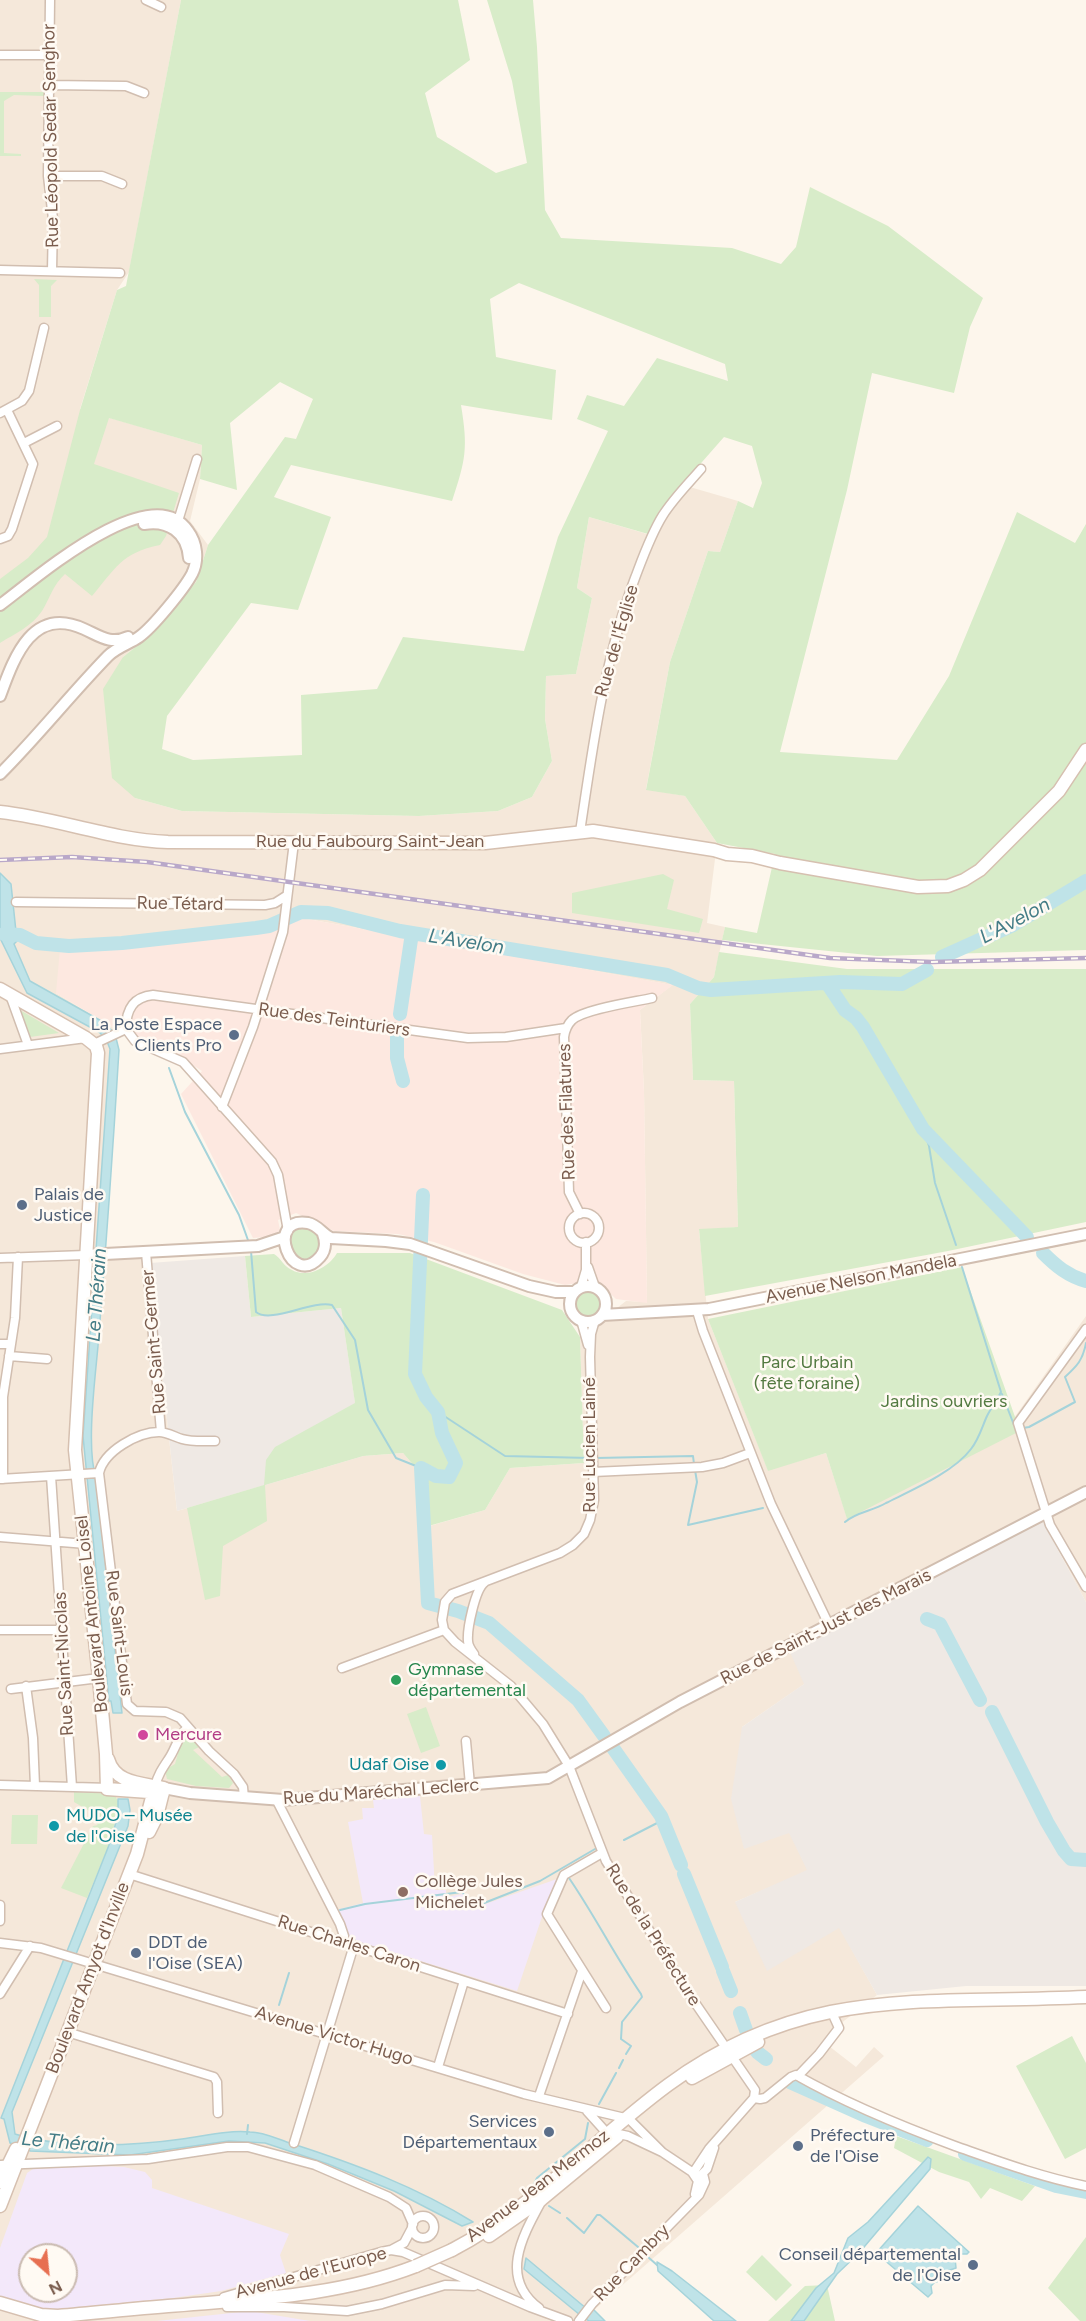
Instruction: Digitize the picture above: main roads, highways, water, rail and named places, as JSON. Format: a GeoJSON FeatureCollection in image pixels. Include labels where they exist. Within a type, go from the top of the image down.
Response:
{"type":"FeatureCollection","features":[{"type":"Feature","properties":{"kind":"main road","name":"Rue du Faubourg Saint-Jean"},"geometry":{"type":"LineString","coordinates":[[0,812],[159,842],[490,843],[580,832],[607,832],[897,882],[935,882],[955,878],[976,865],[1026,825],[1059,791],[1086,750]]}},
{"type":"Feature","properties":{"kind":"main road","name":"Rue du Faubourg Saint-Jean"},"geometry":{"type":"LineString","coordinates":[[0,817],[26,816]]}},
{"type":"Feature","properties":{"kind":"main road","name":"Boulevard Antoine Loisel"},"geometry":{"type":"LineString","coordinates":[[5,992],[94,1041],[98,1053],[89,1255],[75,1442],[81,1474],[106,1754],[107,1789],[129,1790]]}},
{"type":"Feature","properties":{"kind":"main road"},"geometry":{"type":"LineString","coordinates":[[106,1754],[111,1769],[116,1774],[159,1790]]}},
{"type":"Feature","properties":{"kind":"main road"},"geometry":{"type":"LineString","coordinates":[[129,1790],[159,1790]]}},
{"type":"Feature","properties":{"kind":"main road"},"geometry":{"type":"LineString","coordinates":[[129,1790],[143,1800],[148,1815]]}},
{"type":"Feature","properties":{"kind":"main road","name":"Boulevard Amyot d'Inville"},"geometry":{"type":"LineString","coordinates":[[0,2182],[8,2165],[19,2150],[39,2102],[137,1854],[148,1815],[159,1790]]}},
{"type":"Feature","properties":{"kind":"main road","name":"Boulevard Amyot d'Inville"},"geometry":{"type":"LineString","coordinates":[[137,1854],[155,1821],[159,1790]]}},
{"type":"Feature","properties":{"kind":"main road","name":"Avenue Jean Mermoz"},"geometry":{"type":"LineString","coordinates":[[454,2252],[619,2129],[728,2052],[786,2022],[862,2005],[924,2000],[1086,1997]]}},
{"type":"Feature","properties":{"kind":"main road","name":"Avenue Jean Mermoz"},"geometry":{"type":"LineString","coordinates":[[0,2303],[52,2316],[215,2303],[327,2290],[383,2277],[454,2252],[498,2231],[542,2199],[671,2082],[707,2059],[782,2032],[862,2011],[919,2005],[1086,2004]]}},
{"type":"Feature","properties":{"kind":"main road","name":"Boulevard Amyot d'Inville"},"geometry":{"type":"LineString","coordinates":[[0,2206],[8,2165]]}},
{"type":"Feature","properties":{"kind":"main road","name":"Avenue Jean Mermoz"},"geometry":{"type":"LineString","coordinates":[[80,2321],[341,2293],[393,2279],[421,2265]]}},
{"type":"Feature","properties":{"kind":"main road"},"geometry":{"type":"LineString","coordinates":[[0,2311],[37,2321]]}},
{"type":"Feature","properties":{"kind":"water","name":"Le Thérain"},"geometry":{"type":"Polygon","coordinates":[[[0,873],[11,884],[17,941],[14,944],[30,981],[105,1023],[115,1034],[119,1050],[91,1432],[122,1713],[113,1713],[111,1701],[109,1701],[83,1436],[110,1049],[106,1039],[99,1032],[27,993],[0,938],[0,873]]]}},
{"type":"Feature","properties":{"kind":"water"},"geometry":{"type":"Polygon","coordinates":[[[118,1799],[128,1799],[130,1810],[128,1826],[12,2112],[15,2134],[54,2142],[98,2145],[163,2141],[233,2132],[261,2133],[385,2177],[452,2209],[473,2222],[462,2226],[394,2191],[328,2164],[265,2143],[229,2141],[130,2155],[30,2151],[28,2148],[10,2143],[4,2119],[1,2118],[111,1840],[118,1815],[118,1799]]]}},
{"type":"Feature","properties":{"kind":"water"},"geometry":{"type":"Polygon","coordinates":[[[928,2157],[931,2159],[930,2169],[859,2253],[837,2274],[804,2321],[791,2321],[816,2288],[834,2273],[848,2238],[868,2222],[928,2157]]]}},
{"type":"Feature","properties":{"kind":"water"},"geometry":{"type":"Polygon","coordinates":[[[918,2206],[969,2252],[959,2254],[955,2258],[956,2268],[947,2271],[945,2281],[935,2282],[931,2286],[932,2293],[928,2297],[876,2253],[918,2206]]]}},
{"type":"Feature","properties":{"kind":"water"},"geometry":{"type":"Polygon","coordinates":[[[526,2258],[587,2309],[594,2310],[605,2321],[589,2321],[580,2315],[524,2269],[526,2258]]]}},
{"type":"Feature","properties":{"kind":"water"},"geometry":{"type":"Polygon","coordinates":[[[657,2262],[736,2321],[714,2321],[658,2271],[657,2262]]]}},
{"type":"Feature","properties":{"kind":"waterway","name":"L'Avelon"},"geometry":{"type":"LineString","coordinates":[[942,957],[1013,925],[1086,881]]}},
{"type":"Feature","properties":{"kind":"waterway","name":"L'Avelon"},"geometry":{"type":"LineString","coordinates":[[4,934],[20,935],[36,943],[69,946],[122,943],[269,926],[301,912],[328,913],[400,931],[667,975],[698,988],[711,990],[840,982],[902,984],[927,970]]}},
{"type":"Feature","properties":{"kind":"waterway"},"geometry":{"type":"LineString","coordinates":[[400,1014],[412,933]]}},
{"type":"Feature","properties":{"kind":"waterway"},"geometry":{"type":"LineString","coordinates":[[827,983],[845,1010],[863,1027],[923,1129],[1027,1237]]}},
{"type":"Feature","properties":{"kind":"waterway"},"geometry":{"type":"LineString","coordinates":[[397,1037],[397,1058],[403,1081]]}},
{"type":"Feature","properties":{"kind":"waterway"},"geometry":{"type":"LineString","coordinates":[[169,1068],[185,1112],[239,1215],[249,1243]]}},
{"type":"Feature","properties":{"kind":"waterway"},"geometry":{"type":"LineString","coordinates":[[923,1129],[929,1146],[935,1183],[956,1245]]}},
{"type":"Feature","properties":{"kind":"waterway"},"geometry":{"type":"LineString","coordinates":[[423,1195],[415,1374],[426,1397],[438,1412],[442,1433],[456,1463],[449,1477],[436,1476],[421,1468],[428,1603],[489,1623],[578,1700],[604,1736]]}},
{"type":"Feature","properties":{"kind":"waterway"},"geometry":{"type":"LineString","coordinates":[[251,1251],[256,1312],[271,1315],[323,1304],[332,1305],[355,1340],[368,1410],[396,1458],[421,1468]]}},
{"type":"Feature","properties":{"kind":"waterway"},"geometry":{"type":"LineString","coordinates":[[1043,1253],[1063,1270],[1086,1281]]}},
{"type":"Feature","properties":{"kind":"waterway"},"geometry":{"type":"LineString","coordinates":[[845,1522],[920,1486],[943,1473],[964,1457],[974,1445],[1001,1392],[962,1267]]}},
{"type":"Feature","properties":{"kind":"waterway"},"geometry":{"type":"LineString","coordinates":[[1023,1428],[1075,1402],[1065,1377],[1079,1362],[1086,1343]]}},
{"type":"Feature","properties":{"kind":"waterway"},"geometry":{"type":"LineString","coordinates":[[1002,1394],[1014,1425]]}},
{"type":"Feature","properties":{"kind":"waterway"},"geometry":{"type":"LineString","coordinates":[[438,1412],[505,1456],[590,1458]]}},
{"type":"Feature","properties":{"kind":"waterway"},"geometry":{"type":"LineString","coordinates":[[596,1458],[693,1456],[694,1464]]}},
{"type":"Feature","properties":{"kind":"waterway"},"geometry":{"type":"LineString","coordinates":[[695,1470],[697,1482],[688,1525],[763,1508]]}},
{"type":"Feature","properties":{"kind":"waterway"},"geometry":{"type":"LineString","coordinates":[[927,1619],[940,1624],[980,1700]]}},
{"type":"Feature","properties":{"kind":"waterway"},"geometry":{"type":"LineString","coordinates":[[992,1712],[1064,1851],[1071,1859],[1086,1860]]}},
{"type":"Feature","properties":{"kind":"waterway"},"geometry":{"type":"LineString","coordinates":[[613,1748],[661,1816],[681,1865]]}},
{"type":"Feature","properties":{"kind":"waterway"},"geometry":{"type":"LineString","coordinates":[[624,1840],[663,1820]]}},
{"type":"Feature","properties":{"kind":"waterway"},"geometry":{"type":"LineString","coordinates":[[340,1910],[365,1904],[462,1892],[474,1907],[540,1881],[595,1849]]}},
{"type":"Feature","properties":{"kind":"waterway"},"geometry":{"type":"LineString","coordinates":[[684,1874],[722,1967]]}},
{"type":"Feature","properties":{"kind":"waterway"},"geometry":{"type":"LineString","coordinates":[[569,1878],[642,1997],[622,2022],[621,2039],[631,2046],[626,2054]]}},
{"type":"Feature","properties":{"kind":"waterway"},"geometry":{"type":"LineString","coordinates":[[723,1971],[731,1991]]}},
{"type":"Feature","properties":{"kind":"waterway"},"geometry":{"type":"LineString","coordinates":[[279,2005],[289,1973]]}},
{"type":"Feature","properties":{"kind":"waterway"},"geometry":{"type":"LineString","coordinates":[[740,2013],[746,2030]]}},
{"type":"Feature","properties":{"kind":"waterway"},"geometry":{"type":"LineString","coordinates":[[757,2052],[766,2059]]}},
{"type":"Feature","properties":{"kind":"waterway"},"geometry":{"type":"LineString","coordinates":[[619,2068],[623,2060]]}},
{"type":"Feature","properties":{"kind":"waterway"},"geometry":{"type":"LineString","coordinates":[[599,2104],[616,2073]]}},
{"type":"Feature","properties":{"kind":"waterway"},"geometry":{"type":"LineString","coordinates":[[790,2082],[927,2140]]}},
{"type":"Feature","properties":{"kind":"waterway"},"geometry":{"type":"LineString","coordinates":[[534,2184],[537,2178],[585,2139],[588,2123]]}},
{"type":"Feature","properties":{"kind":"waterway"},"geometry":{"type":"LineString","coordinates":[[247,2134],[248,2125]]}},
{"type":"Feature","properties":{"kind":"waterway"},"geometry":{"type":"LineString","coordinates":[[965,2154],[1056,2186],[1086,2192]]}},
{"type":"Feature","properties":{"kind":"waterway"},"geometry":{"type":"LineString","coordinates":[[549,2206],[560,2213]]}},
{"type":"Feature","properties":{"kind":"waterway"},"geometry":{"type":"LineString","coordinates":[[567,2218],[584,2233],[597,2215],[600,2215],[638,2247]]}},
{"type":"Feature","properties":{"kind":"waterway"},"geometry":{"type":"LineString","coordinates":[[648,2257],[657,2265]]}},
{"type":"Feature","properties":{"kind":"railway"},"geometry":{"type":"LineString","coordinates":[[0,860],[72,857],[147,862],[830,958],[932,962],[1086,958]]}},
{"type":"Feature","properties":{"kind":"place","name":"La Poste Espace Clients Pro"},"geometry":{"type":"Point","coordinates":[234,1035]}},
{"type":"Feature","properties":{"kind":"place","name":"Palais de Justice"},"geometry":{"type":"Point","coordinates":[22,1205]}},
{"type":"Feature","properties":{"kind":"place","name":"Gymnase départemental"},"geometry":{"type":"Point","coordinates":[396,1680]}},
{"type":"Feature","properties":{"kind":"place","name":"Mercure"},"geometry":{"type":"Point","coordinates":[143,1735]}},
{"type":"Feature","properties":{"kind":"place","name":"Udaf Oise"},"geometry":{"type":"Point","coordinates":[441,1765]}},
{"type":"Feature","properties":{"kind":"place","name":"MUDO – Musée de l'Oise"},"geometry":{"type":"Point","coordinates":[54,1826]}},
{"type":"Feature","properties":{"kind":"place","name":"Collège Jules Michelet"},"geometry":{"type":"Point","coordinates":[403,1892]}},
{"type":"Feature","properties":{"kind":"place","name":"DDT de l'Oise (SEA)"},"geometry":{"type":"Point","coordinates":[136,1953]}},
{"type":"Feature","properties":{"kind":"place","name":"Services Départementaux"},"geometry":{"type":"Point","coordinates":[549,2132]}},
{"type":"Feature","properties":{"kind":"place","name":"Préfecture de l'Oise"},"geometry":{"type":"Point","coordinates":[798,2146]}},
{"type":"Feature","properties":{"kind":"place","name":"Conseil départemental de l'Oise"},"geometry":{"type":"Point","coordinates":[973,2265]}},
{"type":"Feature","properties":{"kind":"park label","name":"Parc Urbain (fête foraine)"},"geometry":{"type":"Point","coordinates":[807,1373]}},
{"type":"Feature","properties":{"kind":"park label","name":"Jardins ouvriers"},"geometry":{"type":"Point","coordinates":[944,1402]}}]}
